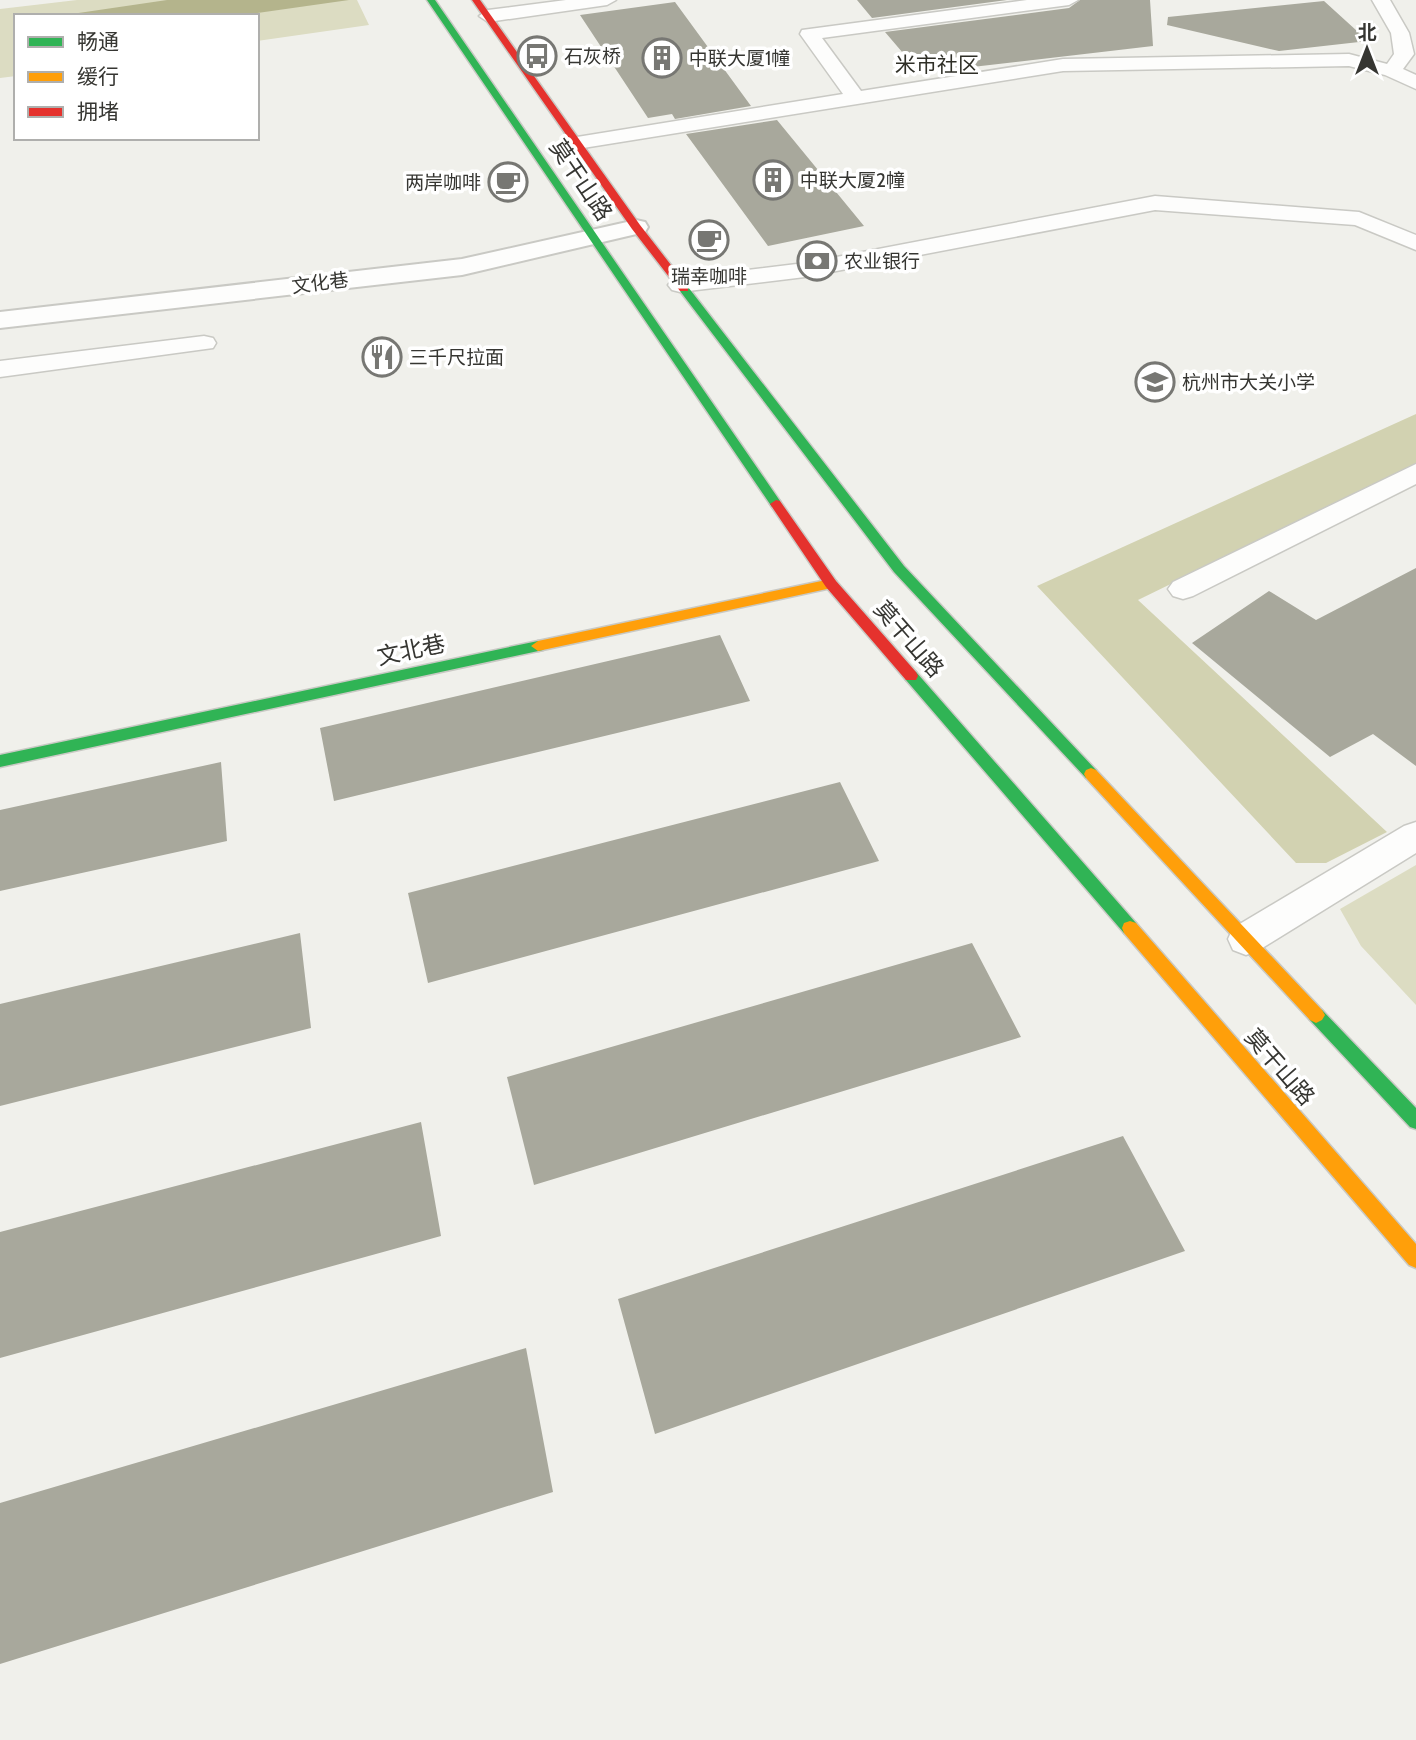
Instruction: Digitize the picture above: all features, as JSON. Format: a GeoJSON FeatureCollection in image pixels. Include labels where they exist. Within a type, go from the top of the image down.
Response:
{"type":"FeatureCollection","features":[{"type":"Feature","properties":{"kind":"main road","name":"莫干山路"},"geometry":{"type":"LineString","coordinates":[[431,0],[831,584],[1416,1258]]}},
{"type":"Feature","properties":{"kind":"main road","name":"莫干山路"},"geometry":{"type":"LineString","coordinates":[[483,9],[636,227],[899,569],[1416,1121]]}},
{"type":"Feature","properties":{"kind":"main road","name":"文北巷"},"geometry":{"type":"LineString","coordinates":[[0,761],[831,584]]}},
{"type":"Feature","properties":{"kind":"street","name":"文化巷"},"geometry":{"type":"LineString","coordinates":[[0,320],[462,267],[636,227]]}},
{"type":"Feature","properties":{"kind":"lane"},"geometry":{"type":"LineString","coordinates":[[483,9],[607,0]]}},
{"type":"Feature","properties":{"kind":"lane"},"geometry":{"type":"LineString","coordinates":[[856,97],[809,34],[1069,0]]}},
{"type":"Feature","properties":{"kind":"lane"},"geometry":{"type":"LineString","coordinates":[[1381,0],[1400,33],[1404,54],[1392,71]]}},
{"type":"Feature","properties":{"kind":"lane"},"geometry":{"type":"LineString","coordinates":[[577,143],[1063,65],[1349,60],[1392,71],[1416,83]]}},
{"type":"Feature","properties":{"kind":"lane"},"geometry":{"type":"LineString","coordinates":[[680,285],[805,270],[1155,204],[1359,219],[1416,243]]}},
{"type":"Feature","properties":{"kind":"lane"},"geometry":{"type":"LineString","coordinates":[[0,369],[204,343]]}},
{"type":"Feature","properties":{"kind":"lane"},"geometry":{"type":"LineString","coordinates":[[1182,589],[1416,473]]}},
{"type":"Feature","properties":{"kind":"lane"},"geometry":{"type":"LineString","coordinates":[[1246,939],[1416,836]]}},
{"type":"Feature","properties":{"kind":"shaded area"},"geometry":{"type":"Polygon","coordinates":[[[77,0],[357,0],[369,25],[259,41],[259,14],[14,14],[14,76],[0,78],[0,9],[77,0]]]}},
{"type":"Feature","properties":{"kind":"shaded area"},"geometry":{"type":"Polygon","coordinates":[[[167,0],[349,0],[250,14],[72,14],[167,0]]]}},
{"type":"Feature","properties":{"kind":"shaded area"},"geometry":{"type":"Polygon","coordinates":[[[1416,414],[1416,464],[1138,600],[1387,832],[1326,863],[1296,863],[1037,586],[1416,414]]]}},
{"type":"Feature","properties":{"kind":"shaded area"},"geometry":{"type":"Polygon","coordinates":[[[1416,865],[1416,1005],[1361,946],[1340,909],[1416,865]]]}},
{"type":"Feature","properties":{"kind":"building"},"geometry":{"type":"Polygon","coordinates":[[[857,0],[1007,0],[872,18],[857,0]]]}},
{"type":"Feature","properties":{"kind":"building"},"geometry":{"type":"Polygon","coordinates":[[[1080,0],[1150,0],[1153,46],[920,73],[885,32],[1069,8],[1080,0]]]}},
{"type":"Feature","properties":{"kind":"building"},"geometry":{"type":"Polygon","coordinates":[[[1324,1],[1368,41],[1279,51],[1167,25],[1168,17],[1324,1]]]}},
{"type":"Feature","properties":{"kind":"building","name":"中联大厦1幢"},"geometry":{"type":"Polygon","coordinates":[[[675,2],[751,106],[675,119],[672,114],[648,118],[580,15],[675,2]]]}},
{"type":"Feature","properties":{"kind":"building","name":"中联大厦2幢"},"geometry":{"type":"Polygon","coordinates":[[[777,120],[864,226],[768,246],[686,134],[777,120]]]}},
{"type":"Feature","properties":{"kind":"building"},"geometry":{"type":"Polygon","coordinates":[[[1416,568],[1416,766],[1373,734],[1330,757],[1192,643],[1269,591],[1316,620],[1416,568]]]}},
{"type":"Feature","properties":{"kind":"building"},"geometry":{"type":"Polygon","coordinates":[[[720,635],[750,701],[334,801],[320,728],[720,635]]]}},
{"type":"Feature","properties":{"kind":"building"},"geometry":{"type":"Polygon","coordinates":[[[221,762],[227,841],[0,891],[0,810],[221,762]]]}},
{"type":"Feature","properties":{"kind":"building"},"geometry":{"type":"Polygon","coordinates":[[[840,782],[879,861],[428,983],[408,893],[840,782]]]}},
{"type":"Feature","properties":{"kind":"building"},"geometry":{"type":"Polygon","coordinates":[[[300,933],[311,1028],[0,1106],[0,1004],[300,933]]]}},
{"type":"Feature","properties":{"kind":"building"},"geometry":{"type":"Polygon","coordinates":[[[972,943],[1021,1037],[534,1185],[507,1077],[972,943]]]}},
{"type":"Feature","properties":{"kind":"building"},"geometry":{"type":"Polygon","coordinates":[[[421,1122],[441,1236],[0,1358],[0,1232],[421,1122]]]}},
{"type":"Feature","properties":{"kind":"building"},"geometry":{"type":"Polygon","coordinates":[[[1123,1136],[1185,1251],[655,1434],[618,1299],[1123,1136]]]}},
{"type":"Feature","properties":{"kind":"building"},"geometry":{"type":"Polygon","coordinates":[[[526,1348],[553,1492],[0,1664],[0,1503],[526,1348]]]}},
{"type":"Feature","properties":{"kind":"traffic: fast"},"geometry":{"type":"LineString","coordinates":[[431,0],[776,504]]}},
{"type":"Feature","properties":{"kind":"traffic: fast"},"geometry":{"type":"LineString","coordinates":[[684,289],[899,569],[1091,774]]}},
{"type":"Feature","properties":{"kind":"traffic: fast"},"geometry":{"type":"LineString","coordinates":[[0,761],[538,646]]}},
{"type":"Feature","properties":{"kind":"traffic: fast"},"geometry":{"type":"LineString","coordinates":[[911,676],[1130,928]]}},
{"type":"Feature","properties":{"kind":"traffic: fast"},"geometry":{"type":"LineString","coordinates":[[1316,1015],[1416,1121]]}},
{"type":"Feature","properties":{"kind":"traffic: slow"},"geometry":{"type":"LineString","coordinates":[[538,646],[831,584]]}},
{"type":"Feature","properties":{"kind":"traffic: slow"},"geometry":{"type":"LineString","coordinates":[[1091,774],[1316,1015]]}},
{"type":"Feature","properties":{"kind":"traffic: slow"},"geometry":{"type":"LineString","coordinates":[[1130,928],[1416,1258]]}},
{"type":"Feature","properties":{"kind":"traffic: jam"},"geometry":{"type":"LineString","coordinates":[[476,0],[636,227],[684,289]]}},
{"type":"Feature","properties":{"kind":"traffic: jam"},"geometry":{"type":"LineString","coordinates":[[776,504],[831,584],[911,676]]}},
{"type":"Feature","properties":{"kind":"place","name":"石灰桥"},"geometry":{"type":"Point","coordinates":[537,56]}},
{"type":"Feature","properties":{"kind":"place","name":"中联大厦1幢"},"geometry":{"type":"Point","coordinates":[662,58]}},
{"type":"Feature","properties":{"kind":"place","name":"中联大厦2幢"},"geometry":{"type":"Point","coordinates":[773,180]}},
{"type":"Feature","properties":{"kind":"place","name":"两岸咖啡"},"geometry":{"type":"Point","coordinates":[508,182]}},
{"type":"Feature","properties":{"kind":"place","name":"瑞幸咖啡"},"geometry":{"type":"Point","coordinates":[709,240]}},
{"type":"Feature","properties":{"kind":"place","name":"农业银行"},"geometry":{"type":"Point","coordinates":[817,261]}},
{"type":"Feature","properties":{"kind":"place","name":"三千尺拉面"},"geometry":{"type":"Point","coordinates":[382,357]}},
{"type":"Feature","properties":{"kind":"place","name":"杭州市大关小学"},"geometry":{"type":"Point","coordinates":[1155,382]}},
{"type":"Feature","properties":{"kind":"district","name":"米市社区"},"geometry":{"type":"Point","coordinates":[937,64]}}]}
